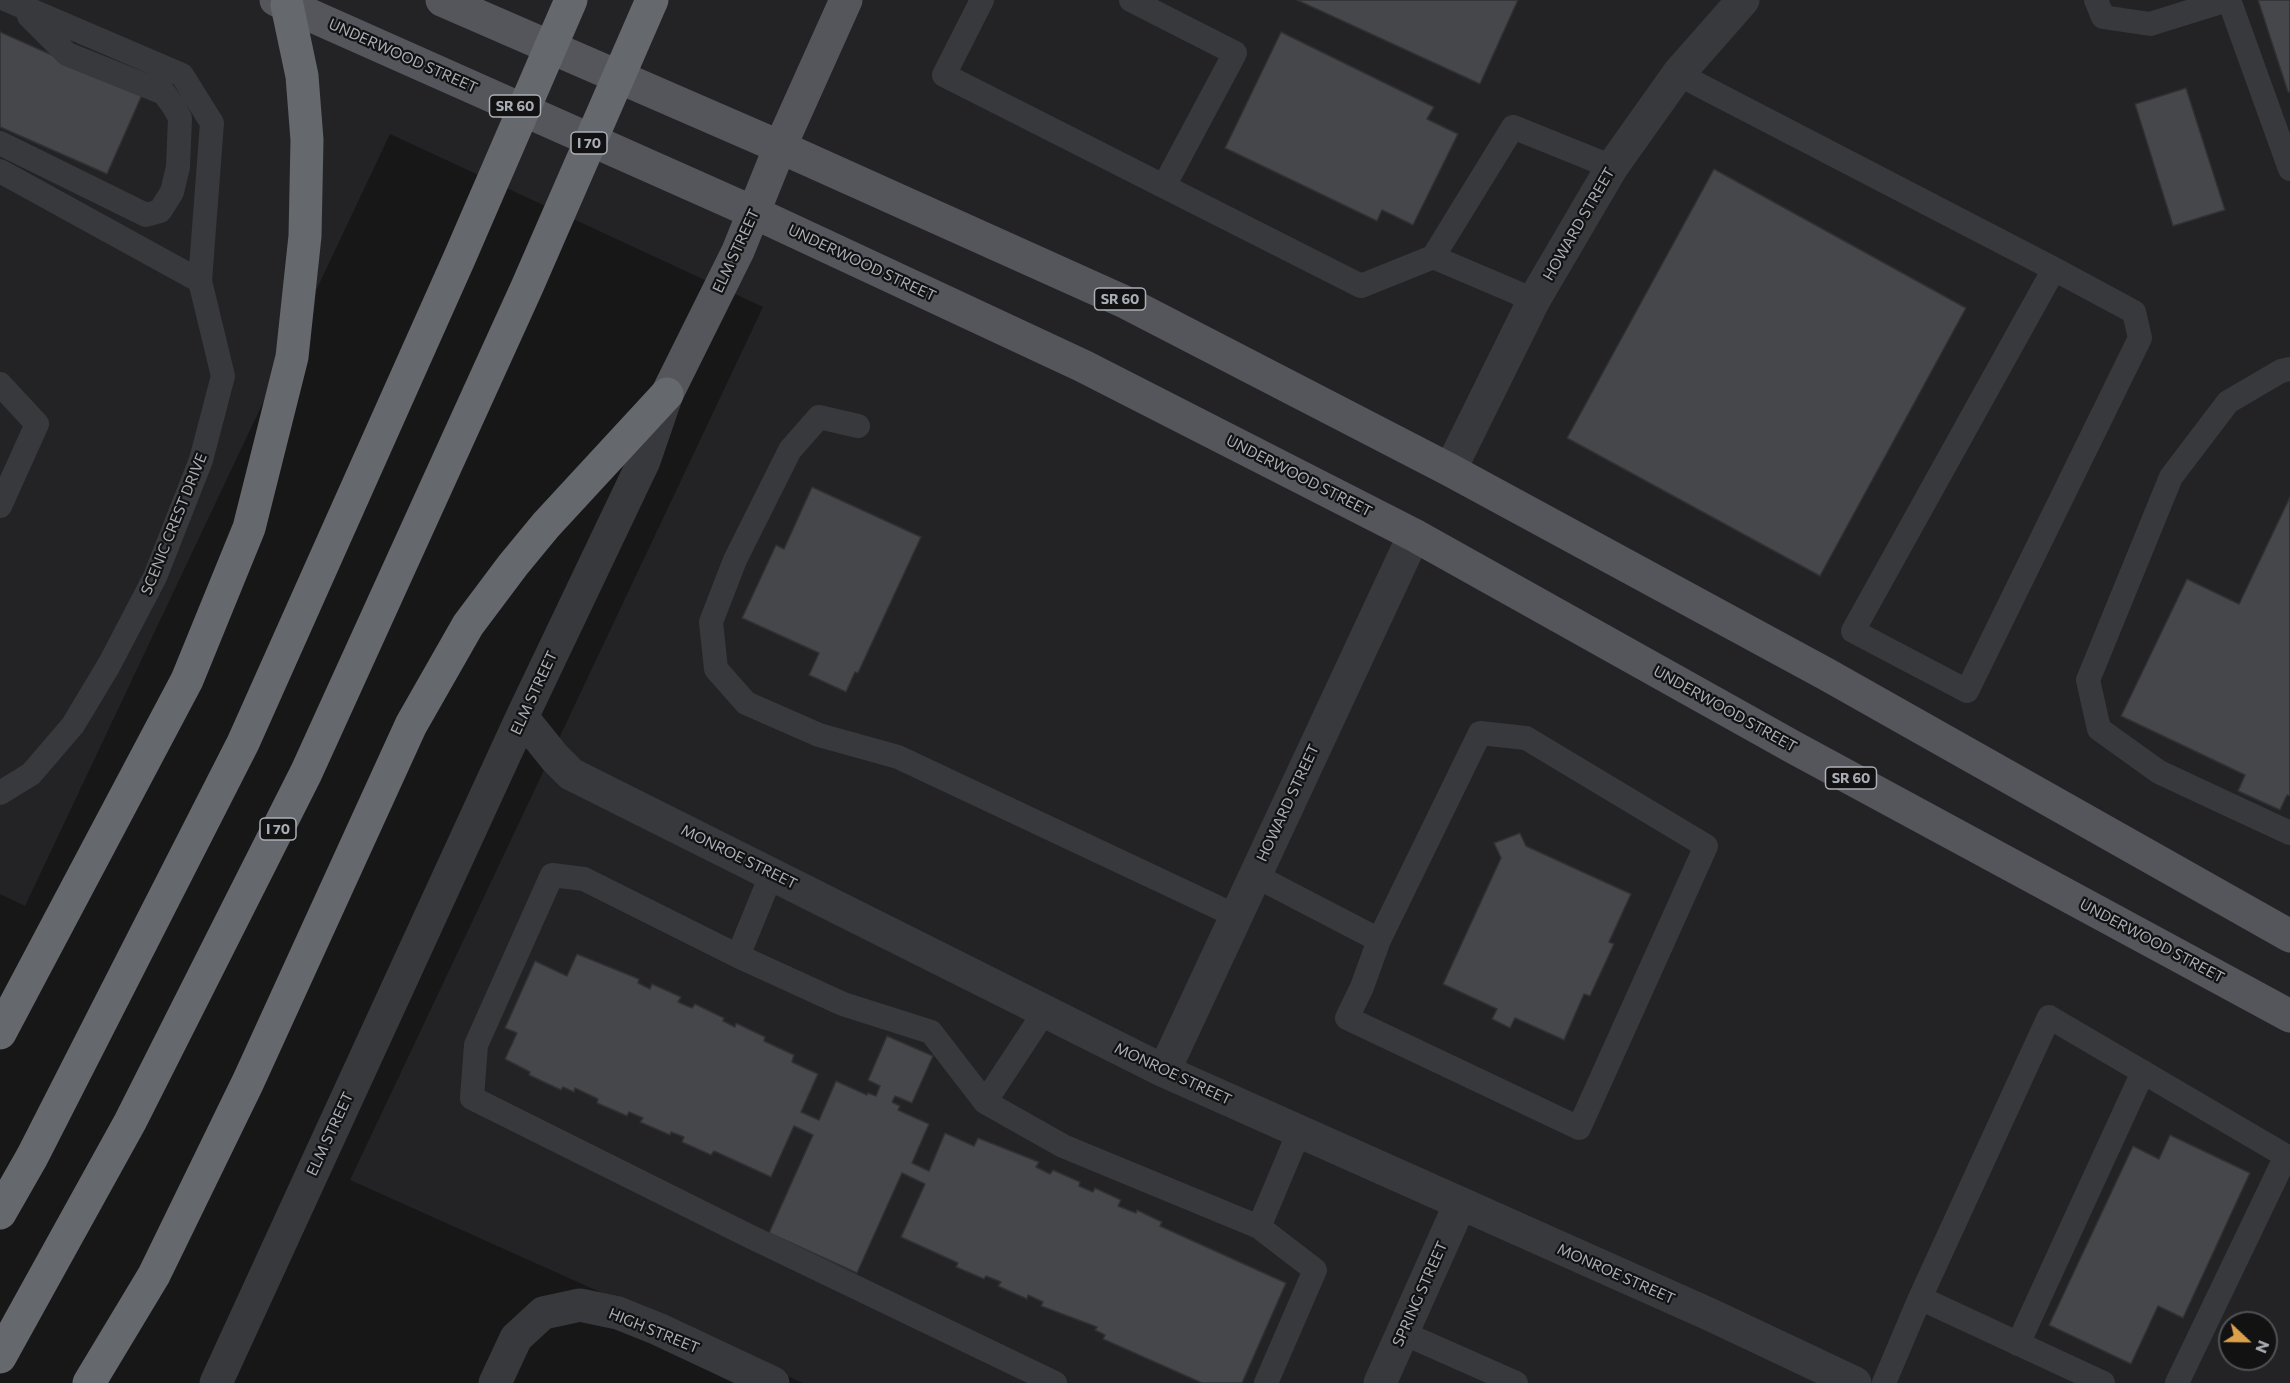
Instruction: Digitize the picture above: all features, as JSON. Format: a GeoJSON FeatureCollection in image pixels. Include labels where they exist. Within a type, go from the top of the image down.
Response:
{"type":"FeatureCollection","features":[{"type":"Feature","properties":{"kind":"highway"},"geometry":{"type":"LineString","coordinates":[[0,1214],[37,1147],[243,743],[459,259],[571,0]]}},
{"type":"Feature","properties":{"kind":"highway","name":"I 70"},"geometry":{"type":"LineString","coordinates":[[0,1357],[130,1122],[306,773],[527,287],[652,0]]}},
{"type":"Feature","properties":{"kind":"highway"},"geometry":{"type":"LineString","coordinates":[[0,1033],[187,680],[249,528],[292,357],[305,236],[307,140],[302,76],[283,2]]}},
{"type":"Feature","properties":{"kind":"highway"},"geometry":{"type":"LineString","coordinates":[[89,1383],[154,1275],[248,1082],[411,724],[462,635],[513,565],[546,525],[667,394]]}},
{"type":"Feature","properties":{"kind":"main road","name":"SR 60"},"geometry":{"type":"LineString","coordinates":[[442,0],[780,147],[1127,303],[1450,470],[1826,674],[2290,936]]}},
{"type":"Feature","properties":{"kind":"main road","name":"ELM STREET"},"geometry":{"type":"LineString","coordinates":[[667,394],[755,213],[780,147],[846,0]]}},
{"type":"Feature","properties":{"kind":"main road","name":"UNDERWOOD STREET"},"geometry":{"type":"LineString","coordinates":[[283,2],[755,213],[1083,366],[1414,535],[1793,747],[2290,1016]]}},
{"type":"Feature","properties":{"kind":"street","name":"HOWARD STREET"},"geometry":{"type":"LineString","coordinates":[[1450,470],[1534,300],[1612,167],[1678,74],[1743,0]]}},
{"type":"Feature","properties":{"kind":"street","name":"ELM STREET"},"geometry":{"type":"LineString","coordinates":[[216,1383],[522,717],[644,461],[667,394]]}},
{"type":"Feature","properties":{"kind":"street","name":"HOWARD STREET"},"geometry":{"type":"LineString","coordinates":[[1164,1071],[1414,535]]}},
{"type":"Feature","properties":{"kind":"street","name":"MONROE STREET"},"geometry":{"type":"LineString","coordinates":[[522,717],[571,774],[1164,1071],[1700,1311],[1855,1383]]}},
{"type":"Feature","properties":{"kind":"street","name":"SPRING STREET"},"geometry":{"type":"LineString","coordinates":[[1380,1383],[1460,1204]]}},
{"type":"Feature","properties":{"kind":"street","name":"HIGH STREET"},"geometry":{"type":"LineString","coordinates":[[495,1383],[516,1338],[543,1313],[580,1305],[618,1313],[638,1321],[773,1383]]}},
{"type":"Feature","properties":{"kind":"lane"},"geometry":{"type":"LineString","coordinates":[[982,0],[944,75],[1361,286],[1433,257],[1513,127],[1612,167]]}},
{"type":"Feature","properties":{"kind":"lane"},"geometry":{"type":"LineString","coordinates":[[1131,0],[1235,53],[1164,186]]}},
{"type":"Feature","properties":{"kind":"lane"},"geometry":{"type":"LineString","coordinates":[[2096,0],[2103,17],[2150,24],[2228,0],[2290,169]]}},
{"type":"Feature","properties":{"kind":"lane"},"geometry":{"type":"LineString","coordinates":[[0,142],[146,215],[160,211],[172,192],[178,166],[180,118],[164,93],[67,54],[14,3]]}},
{"type":"Feature","properties":{"kind":"lane","name":"SCENIC CREST DRIVE"},"geometry":{"type":"LineString","coordinates":[[0,793],[31,774],[72,725],[109,665],[156,577],[201,460],[223,376],[200,281],[213,123],[182,75],[14,3]]}},
{"type":"Feature","properties":{"kind":"lane"},"geometry":{"type":"LineString","coordinates":[[1678,74],[2054,269],[2133,312],[2140,338],[1967,691],[1853,631],[2054,269]]}},
{"type":"Feature","properties":{"kind":"lane"},"geometry":{"type":"LineString","coordinates":[[0,171],[200,281]]}},
{"type":"Feature","properties":{"kind":"lane"},"geometry":{"type":"LineString","coordinates":[[1433,257],[1534,300]]}},
{"type":"Feature","properties":{"kind":"lane"},"geometry":{"type":"LineString","coordinates":[[2290,369],[2281,371],[2228,402],[2171,477],[2088,680],[2099,729],[2159,772],[2290,833]]}},
{"type":"Feature","properties":{"kind":"lane"},"geometry":{"type":"LineString","coordinates":[[0,384],[37,424],[0,506]]}},
{"type":"Feature","properties":{"kind":"lane"},"geometry":{"type":"LineString","coordinates":[[858,426],[819,417],[789,450],[735,560],[711,622],[716,669],[746,703],[819,735],[898,757],[1236,915]]}},
{"type":"Feature","properties":{"kind":"lane"},"geometry":{"type":"LineString","coordinates":[[1480,733],[1526,738],[1706,846],[1579,1128],[1347,1018],[1362,987],[1379,940],[1480,733]]}},
{"type":"Feature","properties":{"kind":"lane"},"geometry":{"type":"LineString","coordinates":[[738,956],[772,873]]}},
{"type":"Feature","properties":{"kind":"lane"},"geometry":{"type":"LineString","coordinates":[[1055,1383],[747,1235],[472,1098],[476,1045],[552,875],[584,879],[738,956],[843,1004],[931,1032],[985,1102],[1063,1146],[1259,1227],[1315,1270],[1266,1383]]}},
{"type":"Feature","properties":{"kind":"lane"},"geometry":{"type":"LineString","coordinates":[[1254,875],[1379,940]]}},
{"type":"Feature","properties":{"kind":"lane"},"geometry":{"type":"LineString","coordinates":[[985,1102],[1045,1011]]}},
{"type":"Feature","properties":{"kind":"lane"},"geometry":{"type":"LineString","coordinates":[[1884,1383],[1920,1298],[2049,1017],[2286,1156],[2177,1383]]}},
{"type":"Feature","properties":{"kind":"lane"},"geometry":{"type":"LineString","coordinates":[[2019,1344],[2144,1072]]}},
{"type":"Feature","properties":{"kind":"lane"},"geometry":{"type":"LineString","coordinates":[[1259,1227],[1299,1132]]}},
{"type":"Feature","properties":{"kind":"lane"},"geometry":{"type":"LineString","coordinates":[[1920,1298],[2103,1383]]}},
{"type":"Feature","properties":{"kind":"lane"},"geometry":{"type":"LineString","coordinates":[[1403,1333],[1516,1383]]}},
{"type":"Feature","properties":{"kind":"shaded area"},"geometry":{"type":"Polygon","coordinates":[[[0,0],[2290,0],[2290,1383],[803,1383],[350,1180],[763,307],[390,134],[25,906],[0,894],[0,0]]]}},
{"type":"Feature","properties":{"kind":"building"},"geometry":{"type":"Polygon","coordinates":[[[1297,0],[1518,0],[1480,84],[1297,0]]]}},
{"type":"Feature","properties":{"kind":"building"},"geometry":{"type":"Polygon","coordinates":[[[2258,0],[2290,0],[2290,92],[2288,92],[2258,0]]]}},
{"type":"Feature","properties":{"kind":"building"},"geometry":{"type":"Polygon","coordinates":[[[0,32],[142,95],[107,174],[0,127],[0,32]]]}},
{"type":"Feature","properties":{"kind":"building"},"geometry":{"type":"Polygon","coordinates":[[[1281,32],[1434,107],[1427,119],[1458,134],[1413,225],[1382,210],[1377,221],[1225,148],[1281,32]]]}},
{"type":"Feature","properties":{"kind":"building"},"geometry":{"type":"Polygon","coordinates":[[[2186,88],[2225,210],[2173,226],[2135,104],[2186,88]]]}},
{"type":"Feature","properties":{"kind":"building"},"geometry":{"type":"Polygon","coordinates":[[[1714,169],[1966,308],[1820,576],[1567,438],[1714,169]]]}},
{"type":"Feature","properties":{"kind":"building"},"geometry":{"type":"Polygon","coordinates":[[[812,487],[921,537],[858,673],[855,672],[846,692],[809,675],[819,653],[742,618],[776,545],[784,549],[812,487]]]}},
{"type":"Feature","properties":{"kind":"building"},"geometry":{"type":"Polygon","coordinates":[[[2290,497],[2290,796],[2287,795],[2280,810],[2238,791],[2245,775],[2121,716],[2187,579],[2239,604],[2290,497]]]}},
{"type":"Feature","properties":{"kind":"building"},"geometry":{"type":"Polygon","coordinates":[[[1520,833],[1526,846],[1631,894],[1609,942],[1614,944],[1590,996],[1584,994],[1564,1040],[1515,1018],[1510,1028],[1492,1019],[1497,1009],[1443,984],[1501,858],[1494,843],[1520,833]]]}},
{"type":"Feature","properties":{"kind":"building"},"geometry":{"type":"Polygon","coordinates":[[[577,954],[639,979],[638,983],[650,989],[652,984],[681,997],[678,1002],[692,1008],[695,1004],[724,1018],[723,1021],[735,1027],[736,1023],[765,1037],[764,1041],[794,1055],[792,1062],[818,1074],[801,1112],[819,1120],[836,1081],[867,1095],[868,1093],[876,1096],[880,1086],[868,1080],[887,1036],[933,1056],[912,1103],[895,1096],[892,1102],[900,1106],[898,1110],[929,1124],[912,1163],[929,1171],[945,1133],[974,1146],[978,1138],[1039,1162],[1036,1167],[1050,1174],[1053,1170],[1080,1182],[1079,1186],[1093,1192],[1095,1188],[1121,1200],[1118,1206],[1136,1213],[1137,1210],[1162,1222],[1160,1226],[1286,1283],[1242,1383],[1202,1383],[1103,1339],[1105,1335],[1095,1330],[1097,1327],[1041,1306],[1043,1302],[1028,1295],[1027,1299],[998,1286],[1001,1282],[986,1276],[984,1279],[956,1267],[958,1263],[901,1237],[925,1184],[902,1173],[857,1273],[769,1233],[813,1135],[794,1126],[771,1177],[714,1151],[711,1155],[682,1142],[684,1137],[671,1132],[670,1135],[640,1122],[643,1118],[629,1112],[627,1116],[597,1103],[598,1099],[575,1088],[574,1092],[563,1087],[561,1090],[529,1075],[530,1072],[505,1059],[517,1033],[505,1028],[535,961],[567,976],[577,954]]]}},
{"type":"Feature","properties":{"kind":"building"},"geometry":{"type":"Polygon","coordinates":[[[2170,1135],[2250,1173],[2183,1318],[2158,1306],[2131,1364],[2049,1325],[2133,1146],[2159,1159],[2170,1135]]]}}]}
